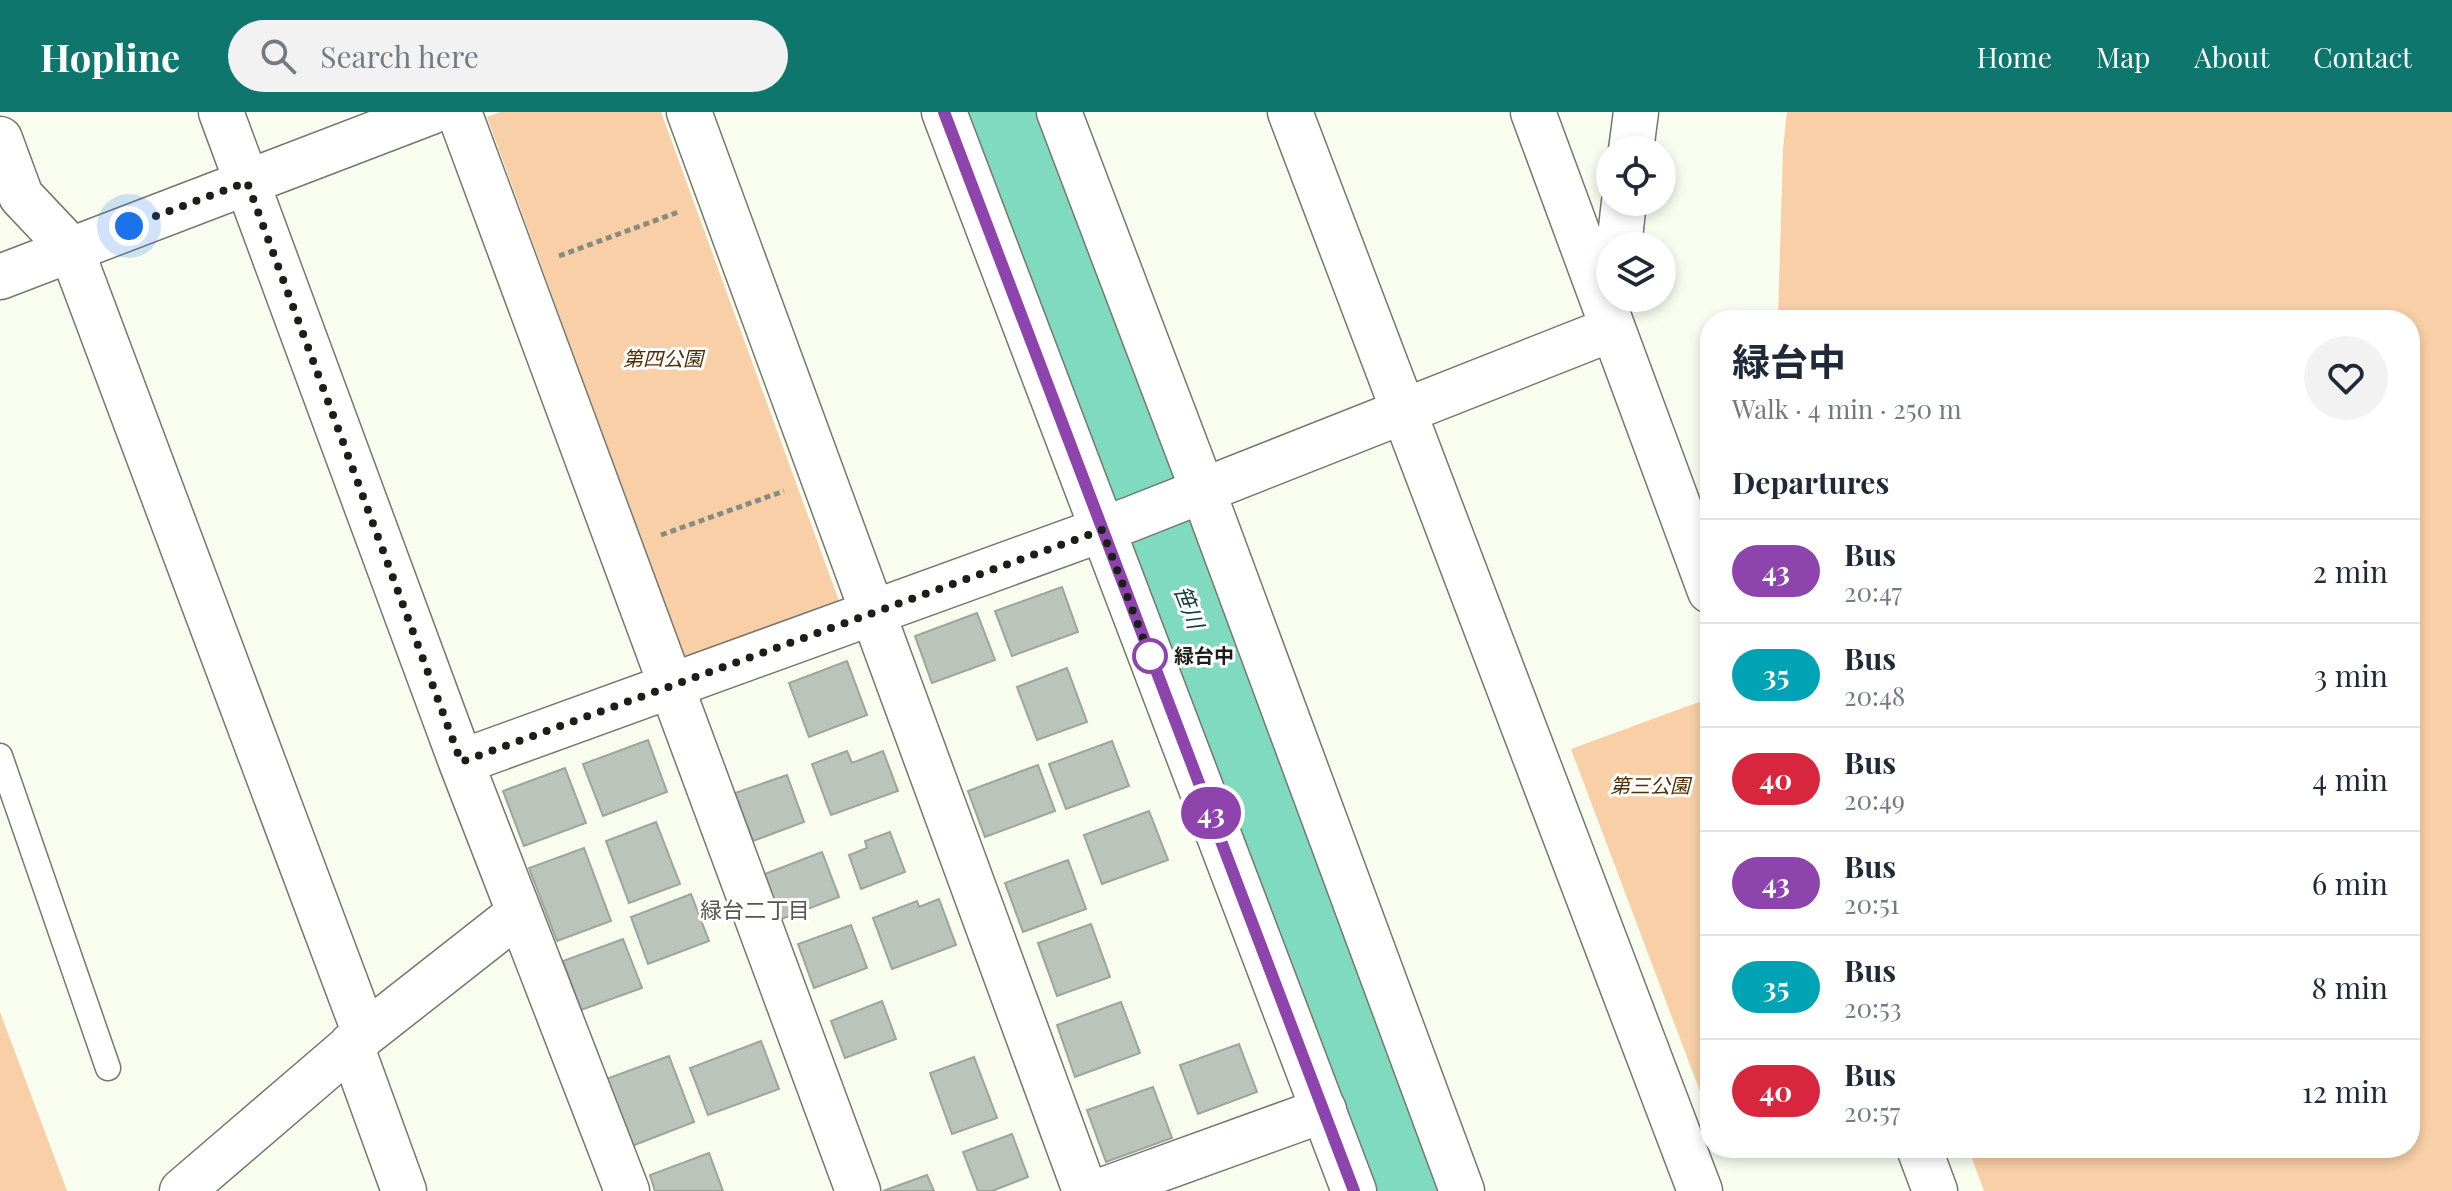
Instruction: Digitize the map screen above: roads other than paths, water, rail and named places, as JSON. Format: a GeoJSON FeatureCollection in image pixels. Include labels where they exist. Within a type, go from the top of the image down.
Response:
{"type":"FeatureCollection","features":[{"type":"Feature","properties":{"kind":"street"},"geometry":{"type":"LineString","coordinates":[[221,112],[461,762],[627,1191]]}},
{"type":"Feature","properties":{"kind":"street"},"geometry":{"type":"LineString","coordinates":[[0,277],[431,112]]}},
{"type":"Feature","properties":{"kind":"street"},"geometry":{"type":"LineString","coordinates":[[459,112],[669,687],[858,1191]]}},
{"type":"Feature","properties":{"kind":"street"},"geometry":{"type":"LineString","coordinates":[[689,112],[1085,1191]]}},
{"type":"Feature","properties":{"kind":"street"},"geometry":{"type":"LineString","coordinates":[[944,112],[1116,524],[1354,1191]]}},
{"type":"Feature","properties":{"kind":"street"},"geometry":{"type":"LineString","coordinates":[[1059,112],[1189,496],[1462,1191]]}},
{"type":"Feature","properties":{"kind":"street"},"geometry":{"type":"LineString","coordinates":[[1290,112],[1401,412],[1700,1191]]}},
{"type":"Feature","properties":{"kind":"street"},"geometry":{"type":"LineString","coordinates":[[1533,112],[1596,236]]}},
{"type":"Feature","properties":{"kind":"street"},"geometry":{"type":"LineString","coordinates":[[1633,136],[1636,112]]}},
{"type":"Feature","properties":{"kind":"street"},"geometry":{"type":"LineString","coordinates":[[0,139],[21,196],[71,249],[358,1039],[404,1191]]}},
{"type":"Feature","properties":{"kind":"street"},"geometry":{"type":"LineString","coordinates":[[1611,312],[1612,329],[1700,564]]}},
{"type":"Feature","properties":{"kind":"street"},"geometry":{"type":"LineString","coordinates":[[461,762],[1116,524],[1612,329]]}},
{"type":"Feature","properties":{"kind":"street"},"geometry":{"type":"LineString","coordinates":[[182,1191],[358,1039],[519,913]]}},
{"type":"Feature","properties":{"kind":"street"},"geometry":{"type":"LineString","coordinates":[[1100,1191],[1324,1110]]}},
{"type":"Feature","properties":{"kind":"street"},"geometry":{"type":"LineString","coordinates":[[1923,1158],[1935,1191]]}},
{"type":"Feature","properties":{"kind":"lane"},"geometry":{"type":"LineString","coordinates":[[0,756],[108,1068]]}},
{"type":"Feature","properties":{"kind":"waterway","name":"笹川"},"geometry":{"type":"LineString","coordinates":[[1002,112],[1409,1191]]}},
{"type":"Feature","properties":{"kind":"place","name":"緑台中"},"geometry":{"type":"Point","coordinates":[1150,656]}},
{"type":"Feature","properties":{"kind":"district","name":"緑台二丁目"},"geometry":{"type":"Point","coordinates":[755,910]}},
{"type":"Feature","properties":{"kind":"park label","name":"第四公園"},"geometry":{"type":"Point","coordinates":[663,359]}},
{"type":"Feature","properties":{"kind":"park label","name":"第三公園"},"geometry":{"type":"Point","coordinates":[1650,786]}}]}
